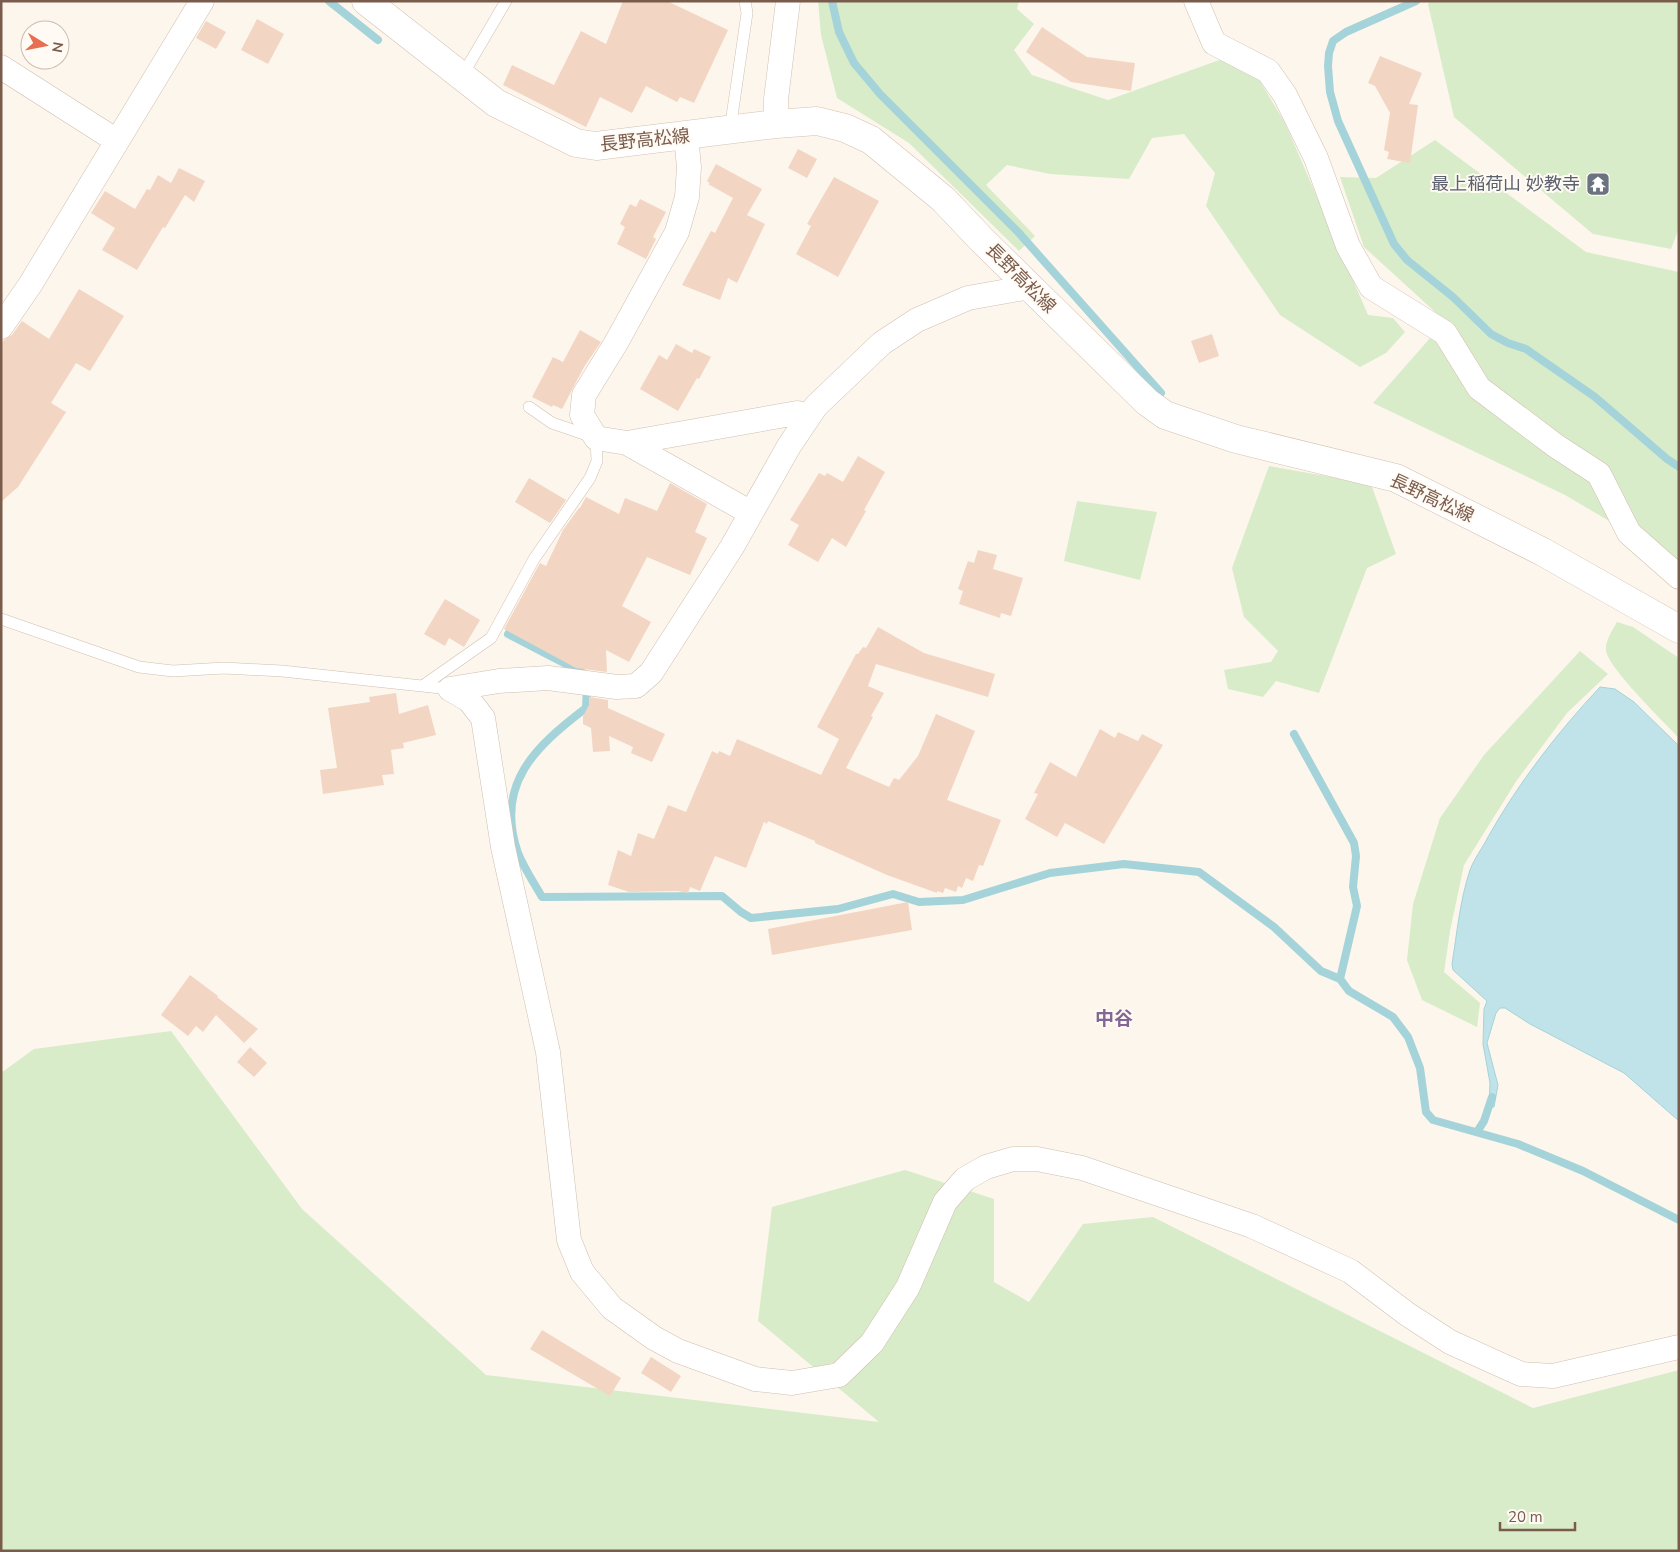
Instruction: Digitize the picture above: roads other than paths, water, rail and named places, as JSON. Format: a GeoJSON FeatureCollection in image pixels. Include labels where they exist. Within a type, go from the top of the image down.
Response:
{"type":"FeatureCollection","features":[{"type":"Feature","properties":{"kind":"main road","name":"長野高松線"},"geometry":{"type":"LineString","coordinates":[[366,1],[496,103],[576,143],[596,146],[776,124],[818,121],[845,128],[871,140],[943,199],[1147,402],[1165,415],[1236,439],[1396,478],[1543,552],[1679,628]]}},
{"type":"Feature","properties":{"kind":"street"},"geometry":{"type":"LineString","coordinates":[[1,327],[30,285],[202,1]]}},
{"type":"Feature","properties":{"kind":"street"},"geometry":{"type":"LineString","coordinates":[[776,124],[776,99],[788,1]]}},
{"type":"Feature","properties":{"kind":"street"},"geometry":{"type":"LineString","coordinates":[[1196,1],[1214,43],[1268,71],[1285,95],[1316,158],[1348,246],[1371,287],[1446,334],[1479,388],[1556,446],[1599,474],[1629,533],[1679,577]]}},
{"type":"Feature","properties":{"kind":"street"},"geometry":{"type":"LineString","coordinates":[[1,67],[117,140]]}},
{"type":"Feature","properties":{"kind":"street"},"geometry":{"type":"LineString","coordinates":[[686,136],[689,167],[687,197],[677,232],[616,343],[584,395],[582,415],[596,438],[627,443],[797,413],[809,416]]}},
{"type":"Feature","properties":{"kind":"street"},"geometry":{"type":"LineString","coordinates":[[450,689],[499,681],[548,678],[617,687],[636,686],[651,673],[732,547],[789,446],[816,406],[882,343],[917,320],[968,298],[1030,287]]}},
{"type":"Feature","properties":{"kind":"street"},"geometry":{"type":"LineString","coordinates":[[627,443],[751,513]]}},
{"type":"Feature","properties":{"kind":"street"},"geometry":{"type":"LineString","coordinates":[[450,689],[469,700],[484,718],[503,847],[548,1052],[569,1240],[582,1272],[612,1308],[654,1338],[678,1351],[755,1379],[792,1383],[839,1375],[872,1342],[908,1287],[945,1202],[964,1179],[986,1167],[1013,1159],[1036,1159],[1082,1168],[1252,1226],[1350,1271],[1407,1314],[1450,1342],[1521,1374],[1553,1376],[1679,1346]]}},
{"type":"Feature","properties":{"kind":"lane"},"geometry":{"type":"LineString","coordinates":[[462,76],[506,1]]}},
{"type":"Feature","properties":{"kind":"lane"},"geometry":{"type":"LineString","coordinates":[[730,130],[747,13],[745,1]]}},
{"type":"Feature","properties":{"kind":"lane"},"geometry":{"type":"LineString","coordinates":[[424,686],[491,638],[534,559],[590,478],[597,461],[596,438],[552,423],[528,407]]}},
{"type":"Feature","properties":{"kind":"lane"},"geometry":{"type":"LineString","coordinates":[[1,619],[140,667],[173,671],[224,668],[282,671],[450,689]]}},
{"type":"Feature","properties":{"kind":"water"},"geometry":{"type":"Polygon","coordinates":[[[1600,687],[1615,689],[1634,702],[1679,746],[1679,1121],[1624,1073],[1530,1024],[1505,1008],[1500,1008],[1496,1013],[1487,1043],[1498,1085],[1494,1107],[1489,1107],[1490,1083],[1483,1044],[1484,1009],[1487,1001],[1453,970],[1452,964],[1461,905],[1470,870],[1474,862],[1526,777],[1554,740],[1600,687]]]}},
{"type":"Feature","properties":{"kind":"waterway"},"geometry":{"type":"LineString","coordinates":[[329,1],[378,40]]}},
{"type":"Feature","properties":{"kind":"waterway"},"geometry":{"type":"LineString","coordinates":[[832,1],[839,32],[854,63],[880,94],[1018,232],[1161,393]]}},
{"type":"Feature","properties":{"kind":"waterway"},"geometry":{"type":"LineString","coordinates":[[1416,1],[1346,32],[1333,41],[1329,53],[1330,92],[1338,121],[1394,244],[1407,260],[1453,297],[1491,334],[1508,343],[1526,349],[1595,397],[1667,459],[1679,467]]}},
{"type":"Feature","properties":{"kind":"waterway"},"geometry":{"type":"LineString","coordinates":[[508,634],[585,674]]}},
{"type":"Feature","properties":{"kind":"waterway"},"geometry":{"type":"LineString","coordinates":[[587,686],[586,708],[536,752],[524,769],[516,787],[511,807],[512,829],[518,853],[542,897],[722,896],[751,918],[838,909],[893,894],[919,902],[963,900],[1050,873],[1124,864],[1199,872],[1274,927],[1321,971],[1340,979]]}},
{"type":"Feature","properties":{"kind":"waterway"},"geometry":{"type":"LineString","coordinates":[[1294,734],[1354,843],[1356,856],[1353,887],[1357,906],[1340,979],[1349,991],[1393,1017],[1408,1037],[1420,1068],[1426,1112],[1433,1120],[1518,1144],[1583,1171],[1679,1220]]}},
{"type":"Feature","properties":{"kind":"waterway"},"geometry":{"type":"LineString","coordinates":[[1477,1132],[1484,1121],[1492,1097]]}},
{"type":"Feature","properties":{"kind":"place","name":"最上稲荷山 妙教寺"},"geometry":{"type":"Point","coordinates":[1598,184]}},
{"type":"Feature","properties":{"kind":"district","name":"中谷"},"geometry":{"type":"Point","coordinates":[1114,1018]}}]}
